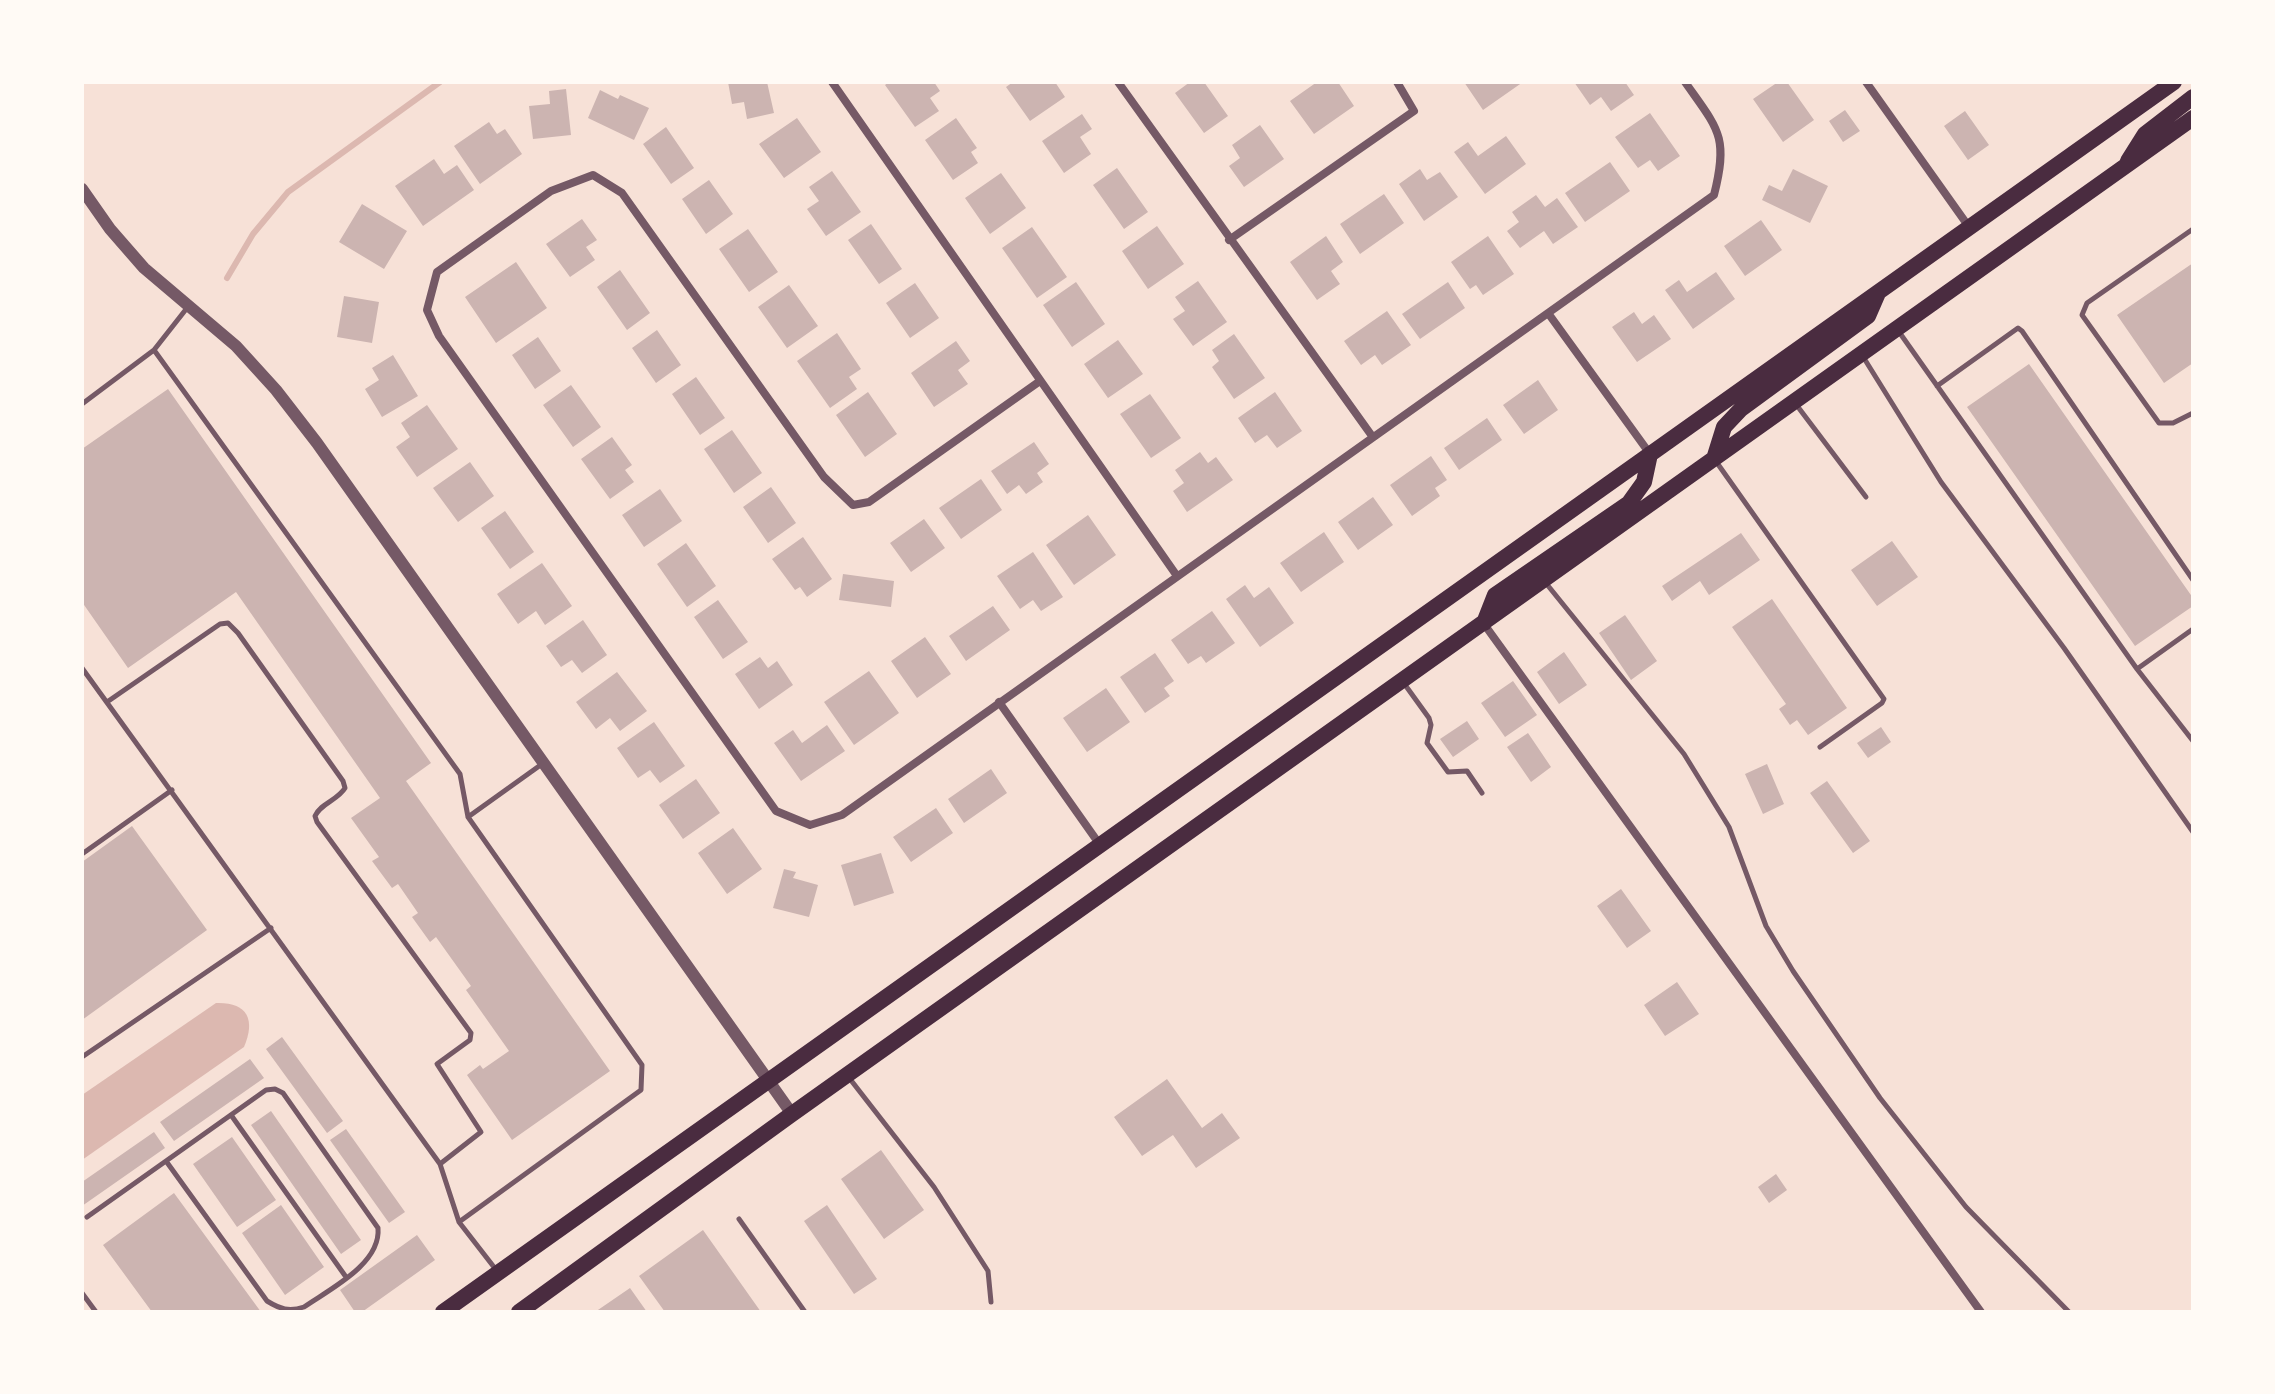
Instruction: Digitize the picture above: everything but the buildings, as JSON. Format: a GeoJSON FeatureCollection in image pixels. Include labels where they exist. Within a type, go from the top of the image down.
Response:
{"type":"FeatureCollection","features":[{"type":"Feature","properties":{"kind":"main road"},"geometry":{"type":"LineString","coordinates":[[443,1312],[2174,82]]}},
{"type":"Feature","properties":{"kind":"main road"},"geometry":{"type":"LineString","coordinates":[[2122,169],[2145,134],[2193,97]]}},
{"type":"Feature","properties":{"kind":"main road"},"geometry":{"type":"LineString","coordinates":[[519,1312],[792,1114],[2193,118]]}},
{"type":"Feature","properties":{"kind":"main road"},"geometry":{"type":"LineString","coordinates":[[1714,459],[1724,427],[1732,418],[1868,316],[1879,291]]}},
{"type":"Feature","properties":{"kind":"main road"},"geometry":{"type":"LineString","coordinates":[[1484,624],[1495,595],[1629,503],[1644,482],[1650,454]]}},
{"type":"Feature","properties":{"kind":"street"},"geometry":{"type":"LineString","coordinates":[[832,82],[1177,576]]}},
{"type":"Feature","properties":{"kind":"street"},"geometry":{"type":"LineString","coordinates":[[1118,82],[1372,436]]}},
{"type":"Feature","properties":{"kind":"street"},"geometry":{"type":"LineString","coordinates":[[1229,240],[1414,111],[1397,82]]}},
{"type":"Feature","properties":{"kind":"street"},"geometry":{"type":"LineString","coordinates":[[1040,381],[869,502],[853,505],[824,477],[622,193],[593,175],[551,191],[437,272],[427,310],[439,336],[776,811],[810,825],[842,815],[1714,195],[1723,161],[1717,127],[1685,82]]}},
{"type":"Feature","properties":{"kind":"street"},"geometry":{"type":"LineString","coordinates":[[1866,82],[1969,227]]}},
{"type":"Feature","properties":{"kind":"street"},"geometry":{"type":"LineString","coordinates":[[82,189],[110,229],[144,268],[236,346],[276,390],[317,443],[792,1114]]}},
{"type":"Feature","properties":{"kind":"street"},"geometry":{"type":"LineString","coordinates":[[1548,313],[1650,454]]}},
{"type":"Feature","properties":{"kind":"street"},"geometry":{"type":"LineString","coordinates":[[1484,624],[1981,1312]]}},
{"type":"Feature","properties":{"kind":"street"},"geometry":{"type":"LineString","coordinates":[[999,702],[1100,845]]}},
{"type":"Feature","properties":{"kind":"lane"},"geometry":{"type":"LineString","coordinates":[[2193,229],[2082,309],[2082,315],[2159,423],[2173,423],[2193,413]]}},
{"type":"Feature","properties":{"kind":"lane"},"geometry":{"type":"LineString","coordinates":[[82,404],[154,350],[188,306]]}},
{"type":"Feature","properties":{"kind":"lane"},"geometry":{"type":"LineString","coordinates":[[1937,386],[2018,328],[2022,331],[2193,580]]}},
{"type":"Feature","properties":{"kind":"lane"},"geometry":{"type":"LineString","coordinates":[[1897,329],[2137,669],[2193,741]]}},
{"type":"Feature","properties":{"kind":"lane"},"geometry":{"type":"LineString","coordinates":[[154,350],[460,774],[468,817],[642,1065],[641,1090],[459,1222]]}},
{"type":"Feature","properties":{"kind":"lane"},"geometry":{"type":"LineString","coordinates":[[1861,354],[1941,482],[2055,636],[2193,832]]}},
{"type":"Feature","properties":{"kind":"lane"},"geometry":{"type":"LineString","coordinates":[[1794,402],[1866,497]]}},
{"type":"Feature","properties":{"kind":"lane"},"geometry":{"type":"LineString","coordinates":[[1714,459],[1884,699],[1820,747]]}},
{"type":"Feature","properties":{"kind":"lane"},"geometry":{"type":"LineString","coordinates":[[1545,581],[1684,754],[1729,827],[1766,926],[1880,1098],[1966,1207],[2069,1312]]}},
{"type":"Feature","properties":{"kind":"lane"},"geometry":{"type":"LineString","coordinates":[[107,702],[220,624],[228,623],[238,633],[343,781],[345,788],[341,794],[318,810],[315,816],[317,822],[471,1033],[470,1040],[437,1064],[481,1132],[440,1164]]}},
{"type":"Feature","properties":{"kind":"lane"},"geometry":{"type":"LineString","coordinates":[[2137,669],[2193,629]]}},
{"type":"Feature","properties":{"kind":"lane"},"geometry":{"type":"LineString","coordinates":[[82,668],[440,1164],[459,1222],[498,1272]]}},
{"type":"Feature","properties":{"kind":"lane"},"geometry":{"type":"LineString","coordinates":[[1403,681],[1429,718],[1431,725],[1427,743],[1448,772],[1467,771],[1482,793]]}},
{"type":"Feature","properties":{"kind":"lane"},"geometry":{"type":"LineString","coordinates":[[468,817],[543,763]]}},
{"type":"Feature","properties":{"kind":"lane"},"geometry":{"type":"LineString","coordinates":[[82,854],[172,790]]}},
{"type":"Feature","properties":{"kind":"lane"},"geometry":{"type":"LineString","coordinates":[[82,1057],[271,928]]}},
{"type":"Feature","properties":{"kind":"lane"},"geometry":{"type":"LineString","coordinates":[[847,1075],[934,1187],[981,1259],[988,1271],[991,1302]]}},
{"type":"Feature","properties":{"kind":"lane"},"geometry":{"type":"LineString","coordinates":[[87,1217],[266,1090],[275,1089],[283,1093],[378,1228],[373,1253],[365,1263],[306,1310],[287,1311],[267,1301],[166,1161]]}},
{"type":"Feature","properties":{"kind":"lane"},"geometry":{"type":"LineString","coordinates":[[231,1115],[346,1277]]}},
{"type":"Feature","properties":{"kind":"lane"},"geometry":{"type":"LineString","coordinates":[[739,1219],[805,1312]]}},
{"type":"Feature","properties":{"kind":"lane"},"geometry":{"type":"LineString","coordinates":[[82,1293],[96,1312]]}},
{"type":"Feature","properties":{"kind":"shaded area"},"geometry":{"type":"Polygon","coordinates":[[[216,1003],[227,1003],[246,1014],[249,1028],[244,1047],[82,1160],[82,1095],[216,1003]]]}},
{"type":"Feature","properties":{"kind":"waterway"},"geometry":{"type":"LineString","coordinates":[[227,278],[253,234],[288,192],[440,82]]}}]}
